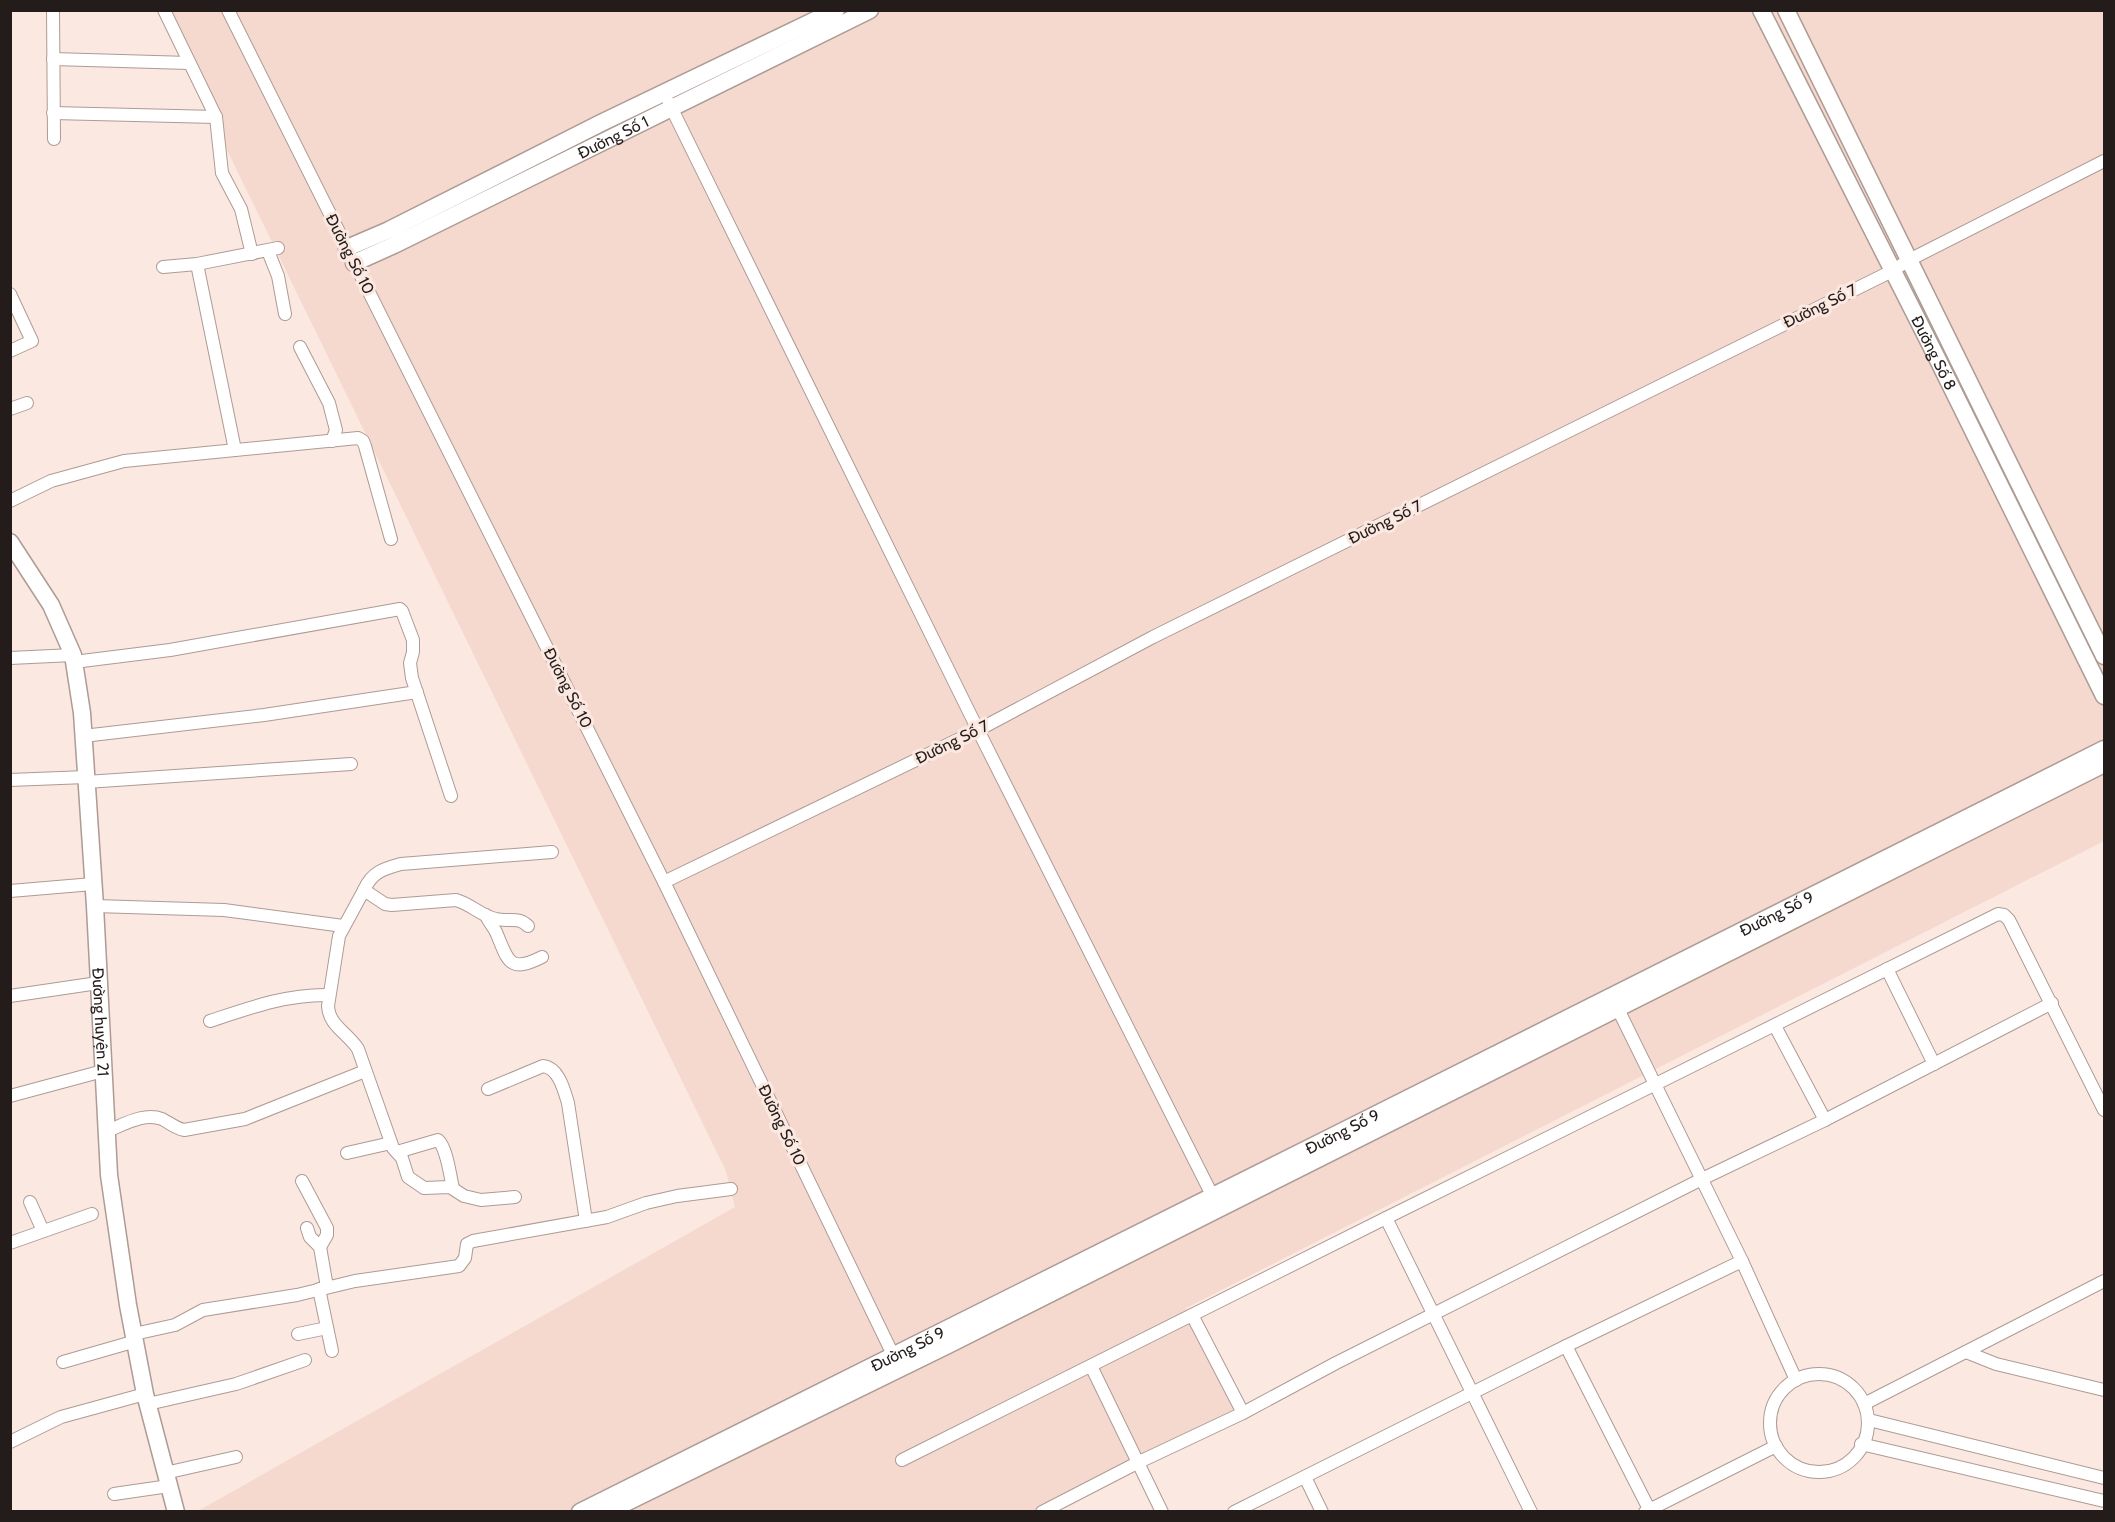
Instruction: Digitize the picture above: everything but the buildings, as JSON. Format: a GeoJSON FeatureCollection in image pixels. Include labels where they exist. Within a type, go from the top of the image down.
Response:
{"type":"FeatureCollection","features":[{"type":"Feature","properties":{"kind":"street"},"geometry":{"type":"LineString","coordinates":[[53,10],[54,139]]}},
{"type":"Feature","properties":{"kind":"street"},"geometry":{"type":"LineString","coordinates":[[164,10],[216,117],[222,173],[242,209],[252,254]]}},
{"type":"Feature","properties":{"kind":"street","name":"Đường Số 10"},"geometry":{"type":"LineString","coordinates":[[228,10],[664,882],[897,1363]]}},
{"type":"Feature","properties":{"kind":"street","name":"Đường Số 1"},"geometry":{"type":"LineString","coordinates":[[351,256],[394,245],[836,10]]}},
{"type":"Feature","properties":{"kind":"street","name":"Đường Số 1"},"geometry":{"type":"LineString","coordinates":[[668,101],[870,10]]}},
{"type":"Feature","properties":{"kind":"street","name":"Đường Số 8"},"geometry":{"type":"LineString","coordinates":[[1761,10],[2104,696]]}},
{"type":"Feature","properties":{"kind":"street","name":"Đường Số 8"},"geometry":{"type":"LineString","coordinates":[[1786,10],[2104,656]]}},
{"type":"Feature","properties":{"kind":"street"},"geometry":{"type":"LineString","coordinates":[[53,59],[189,63]]}},
{"type":"Feature","properties":{"kind":"street"},"geometry":{"type":"LineString","coordinates":[[668,101],[978,730],[1212,1195]]}},
{"type":"Feature","properties":{"kind":"street"},"geometry":{"type":"LineString","coordinates":[[53,113],[216,117]]}},
{"type":"Feature","properties":{"kind":"street","name":"Đường Số 7"},"geometry":{"type":"LineString","coordinates":[[664,882],[978,730],[1153,637],[1892,271],[1909,260],[2104,161]]}},
{"type":"Feature","properties":{"kind":"street"},"geometry":{"type":"LineString","coordinates":[[163,267],[197,264],[273,250],[285,314]]}},
{"type":"Feature","properties":{"kind":"street"},"geometry":{"type":"LineString","coordinates":[[197,264],[235,450]]}},
{"type":"Feature","properties":{"kind":"street"},"geometry":{"type":"LineString","coordinates":[[10,294],[32,341],[10,351]]}},
{"type":"Feature","properties":{"kind":"street"},"geometry":{"type":"LineString","coordinates":[[300,347],[329,403],[336,430],[332,441]]}},
{"type":"Feature","properties":{"kind":"street"},"geometry":{"type":"LineString","coordinates":[[10,409],[27,403]]}},
{"type":"Feature","properties":{"kind":"street"},"geometry":{"type":"LineString","coordinates":[[10,501],[51,481],[124,461],[358,438],[363,441],[391,539]]}},
{"type":"Feature","properties":{"kind":"street","name":"Đường huyện 21"},"geometry":{"type":"LineString","coordinates":[[10,542],[51,604],[73,658],[82,713],[109,1175],[147,1399],[176,1512]]}},
{"type":"Feature","properties":{"kind":"street"},"geometry":{"type":"LineString","coordinates":[[10,658],[73,658],[170,650],[396,608],[402,611],[414,640],[410,663],[417,692],[451,796]]}},
{"type":"Feature","properties":{"kind":"street"},"geometry":{"type":"LineString","coordinates":[[83,736],[264,715],[417,692]]}},
{"type":"Feature","properties":{"kind":"street","name":"Đường Số 9"},"geometry":{"type":"LineString","coordinates":[[607,1512],[897,1363],[1615,1003],[2104,749]]}},
{"type":"Feature","properties":{"kind":"street"},"geometry":{"type":"LineString","coordinates":[[10,780],[86,780],[351,764]]}},
{"type":"Feature","properties":{"kind":"street","name":"Đường Số 9"},"geometry":{"type":"LineString","coordinates":[[580,1512],[897,1363],[1212,1195],[1615,1003],[2104,764]]}},
{"type":"Feature","properties":{"kind":"street"},"geometry":{"type":"LineString","coordinates":[[515,1197],[481,1200],[464,1196],[453,1188],[424,1188],[408,1177],[402,1158],[394,1147],[358,1049],[354,1042],[332,1022],[328,1014],[329,995],[343,926],[370,877],[379,870],[401,864],[552,852]]}},
{"type":"Feature","properties":{"kind":"street"},"geometry":{"type":"LineString","coordinates":[[10,891],[93,884]]}},
{"type":"Feature","properties":{"kind":"street"},"geometry":{"type":"LineString","coordinates":[[364,890],[385,904],[405,905],[456,900],[465,902],[486,915],[500,920],[519,919],[528,926]]}},
{"type":"Feature","properties":{"kind":"street"},"geometry":{"type":"LineString","coordinates":[[95,906],[224,910],[343,926]]}},
{"type":"Feature","properties":{"kind":"street"},"geometry":{"type":"LineString","coordinates":[[902,1460],[1998,914],[2004,915],[2009,920],[2104,1110]]}},
{"type":"Feature","properties":{"kind":"street"},"geometry":{"type":"LineString","coordinates":[[486,915],[504,954],[512,963],[522,965],[542,957]]}},
{"type":"Feature","properties":{"kind":"street"},"geometry":{"type":"LineString","coordinates":[[1887,969],[1934,1064]]}},
{"type":"Feature","properties":{"kind":"street"},"geometry":{"type":"LineString","coordinates":[[10,996],[98,983]]}},
{"type":"Feature","properties":{"kind":"street"},"geometry":{"type":"LineString","coordinates":[[210,1021],[293,996],[329,995]]}},
{"type":"Feature","properties":{"kind":"street"},"geometry":{"type":"LineString","coordinates":[[1615,1003],[1742,1261],[1796,1380]]}},
{"type":"Feature","properties":{"kind":"street"},"geometry":{"type":"LineString","coordinates":[[1042,1512],[1137,1463],[1243,1413],[1336,1363],[1702,1179],[1825,1120],[2052,1003]]}},
{"type":"Feature","properties":{"kind":"street"},"geometry":{"type":"LineString","coordinates":[[1774,1026],[1825,1120]]}},
{"type":"Feature","properties":{"kind":"street"},"geometry":{"type":"LineString","coordinates":[[488,1089],[543,1066],[550,1067],[554,1071],[568,1103],[586,1221]]}},
{"type":"Feature","properties":{"kind":"street"},"geometry":{"type":"LineString","coordinates":[[10,1096],[103,1071]]}},
{"type":"Feature","properties":{"kind":"street"},"geometry":{"type":"LineString","coordinates":[[107,1131],[143,1117],[161,1119],[175,1128],[184,1130],[245,1119],[365,1071]]}},
{"type":"Feature","properties":{"kind":"street"},"geometry":{"type":"LineString","coordinates":[[347,1153],[438,1140],[442,1142],[453,1188]]}},
{"type":"Feature","properties":{"kind":"street"},"geometry":{"type":"LineString","coordinates":[[302,1181],[327,1228],[327,1235],[320,1247],[327,1328],[332,1351]]}},
{"type":"Feature","properties":{"kind":"street"},"geometry":{"type":"LineString","coordinates":[[63,1362],[175,1324],[202,1310],[297,1295],[355,1281],[459,1266],[465,1258],[467,1244],[473,1241],[607,1217],[646,1203],[677,1196],[731,1189]]}},
{"type":"Feature","properties":{"kind":"street"},"geometry":{"type":"LineString","coordinates":[[30,1202],[43,1231]]}},
{"type":"Feature","properties":{"kind":"street"},"geometry":{"type":"LineString","coordinates":[[10,1243],[92,1214]]}},
{"type":"Feature","properties":{"kind":"street"},"geometry":{"type":"LineString","coordinates":[[1386,1218],[1531,1512]]}},
{"type":"Feature","properties":{"kind":"street"},"geometry":{"type":"LineString","coordinates":[[307,1228],[310,1237],[320,1247]]}},
{"type":"Feature","properties":{"kind":"street"},"geometry":{"type":"LineString","coordinates":[[1234,1512],[1742,1261]]}},
{"type":"Feature","properties":{"kind":"street"},"geometry":{"type":"LineString","coordinates":[[1864,1404],[2104,1281]]}},
{"type":"Feature","properties":{"kind":"street"},"geometry":{"type":"LineString","coordinates":[[1192,1315],[1243,1413]]}},
{"type":"Feature","properties":{"kind":"street"},"geometry":{"type":"LineString","coordinates":[[298,1334],[327,1328]]}},
{"type":"Feature","properties":{"kind":"street"},"geometry":{"type":"LineString","coordinates":[[1566,1346],[1647,1510],[1776,1446]]}},
{"type":"Feature","properties":{"kind":"street"},"geometry":{"type":"LineString","coordinates":[[1966,1352],[1995,1364],[2104,1390]]}},
{"type":"Feature","properties":{"kind":"street"},"geometry":{"type":"LineString","coordinates":[[10,1442],[61,1417],[236,1384],[305,1360]]}},
{"type":"Feature","properties":{"kind":"street"},"geometry":{"type":"LineString","coordinates":[[1091,1366],[1162,1512]]}},
{"type":"Feature","properties":{"kind":"street"},"geometry":{"type":"LineString","coordinates":[[1813,1374],[1831,1376],[1847,1384],[1854,1389],[1864,1404],[1869,1420],[1864,1440],[1856,1455],[1843,1466],[1835,1469],[1818,1472],[1794,1465],[1776,1446],[1770,1430],[1773,1404],[1783,1390],[1796,1380],[1813,1374]]}},
{"type":"Feature","properties":{"kind":"street"},"geometry":{"type":"LineString","coordinates":[[1869,1420],[2104,1478]]}},
{"type":"Feature","properties":{"kind":"street"},"geometry":{"type":"LineString","coordinates":[[1861,1444],[2104,1502]]}},
{"type":"Feature","properties":{"kind":"street"},"geometry":{"type":"LineString","coordinates":[[114,1494],[236,1457]]}},
{"type":"Feature","properties":{"kind":"street"},"geometry":{"type":"LineString","coordinates":[[1305,1477],[1322,1512]]}},
{"type":"Feature","properties":{"kind":"shaded area"},"geometry":{"type":"Polygon","coordinates":[[[159,11],[2104,11],[2104,841],[1186,1308],[1237,1414],[1033,1511],[198,1511],[735,1207],[726,1171],[159,11]]]}}]}
